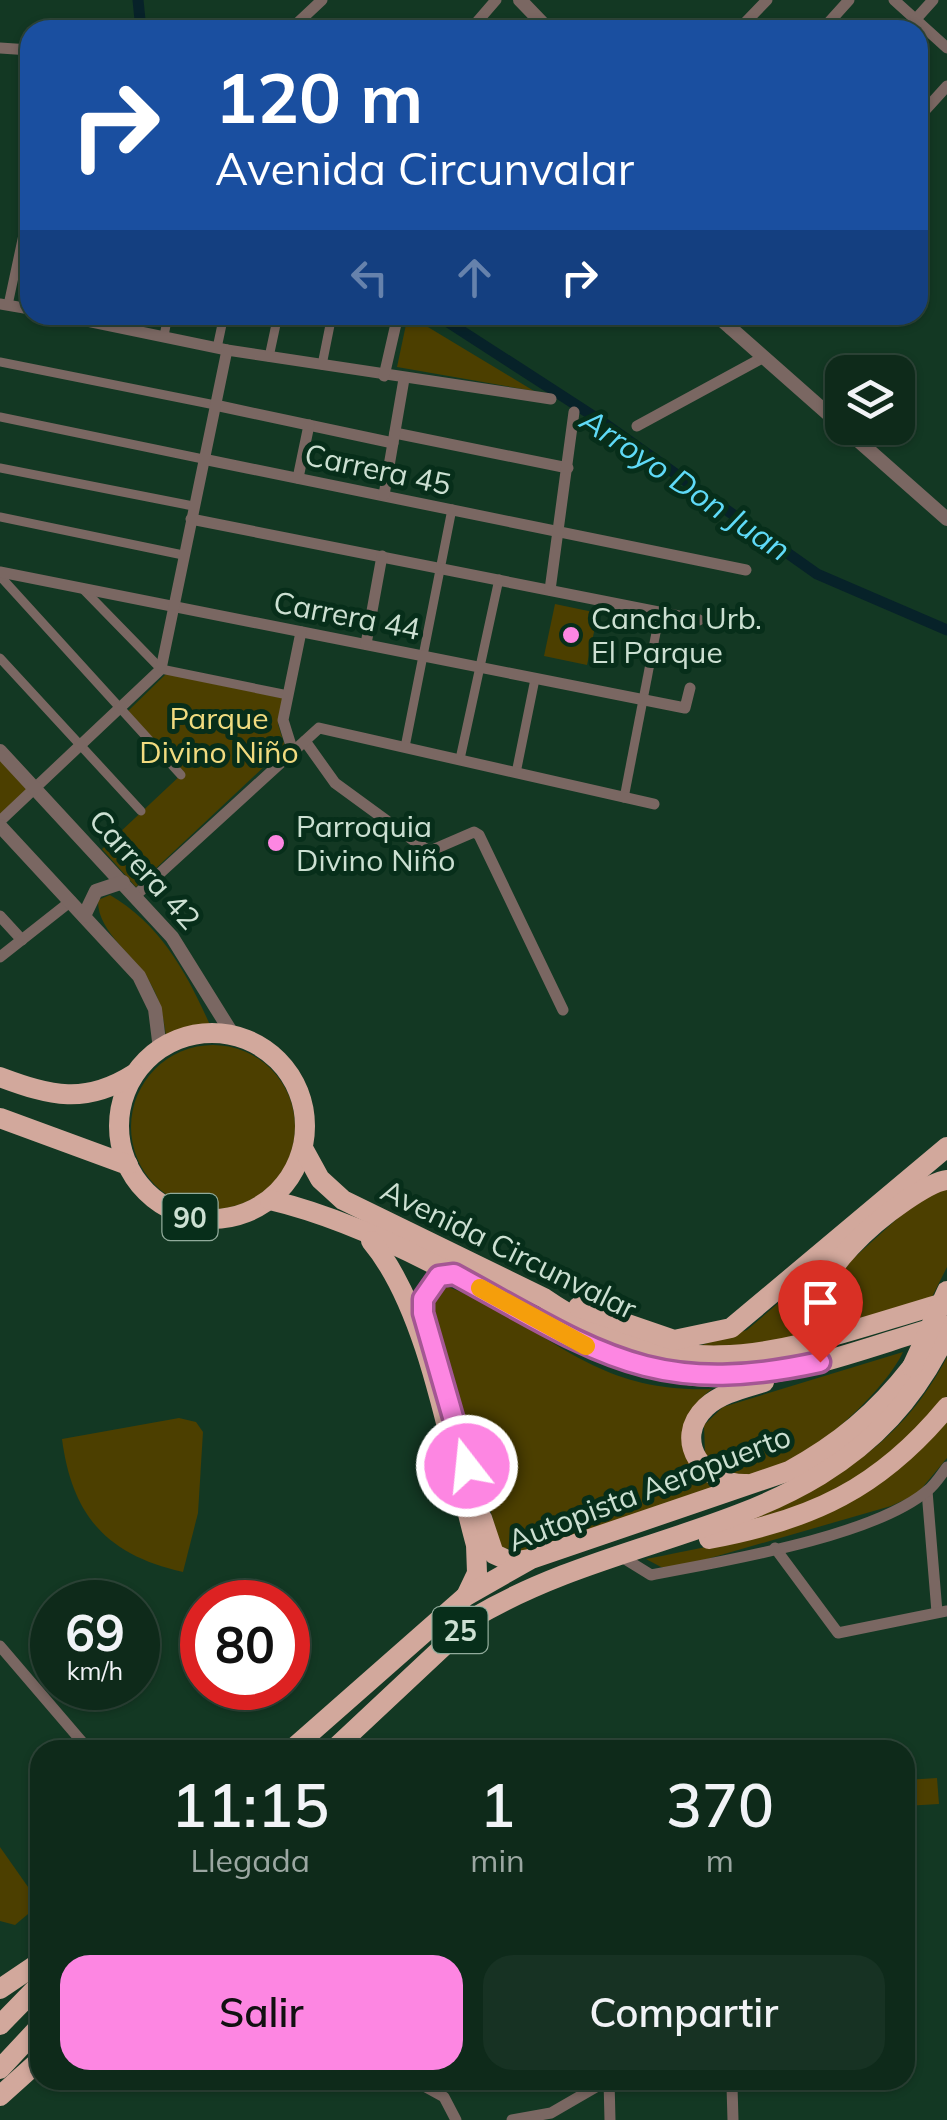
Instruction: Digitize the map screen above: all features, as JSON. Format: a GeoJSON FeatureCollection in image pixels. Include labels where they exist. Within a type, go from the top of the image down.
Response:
{"type":"FeatureCollection","features":[{"type":"Feature","properties":{"kind":"highway"},"geometry":{"type":"LineString","coordinates":[[0,1077],[42,1093],[80,1097],[115,1086],[136,1073],[160,1049],[195,1034],[233,1035],[266,1050],[291,1077],[304,1112],[302,1148],[290,1177],[270,1200]]}},
{"type":"Feature","properties":{"kind":"highway"},"geometry":{"type":"LineString","coordinates":[[128,1164],[119,1128],[126,1090],[136,1073]]}},
{"type":"Feature","properties":{"kind":"highway","name":"90"},"geometry":{"type":"LineString","coordinates":[[0,1118],[128,1164],[153,1198],[190,1217],[232,1218],[270,1200]]}},
{"type":"Feature","properties":{"kind":"highway"},"geometry":{"type":"LineString","coordinates":[[544,1298],[674,1340],[711,1336],[750,1316],[947,1146]]}},
{"type":"Feature","properties":{"kind":"highway","name":"Avenida Circunvalar"},"geometry":{"type":"LineString","coordinates":[[302,1148],[320,1178],[343,1200],[544,1298],[614,1338],[695,1358],[767,1352],[947,1302]]}},
{"type":"Feature","properties":{"kind":"highway"},"geometry":{"type":"LineString","coordinates":[[850,1330],[833,1324],[824,1313],[820,1292],[824,1278],[912,1196],[947,1180]]}},
{"type":"Feature","properties":{"kind":"highway","name":"Avenida Circunvalar"},"geometry":{"type":"LineString","coordinates":[[270,1200],[304,1208],[454,1274],[604,1356],[664,1372],[733,1378],[820,1362],[947,1324]]}},
{"type":"Feature","properties":{"kind":"highway"},"geometry":{"type":"LineString","coordinates":[[366,1236],[388,1262],[417,1328],[476,1544],[477,1572],[466,1596]]}},
{"type":"Feature","properties":{"kind":"highway"},"geometry":{"type":"LineString","coordinates":[[454,1274],[439,1276],[430,1284],[423,1313],[488,1542],[501,1560],[531,1559]]}},
{"type":"Feature","properties":{"kind":"highway","name":"Autopista Aeropuerto"},"geometry":{"type":"LineString","coordinates":[[303,1740],[466,1596],[531,1559],[759,1483],[818,1456],[919,1371],[947,1291]]}},
{"type":"Feature","properties":{"kind":"highway","name":"Autopista Aeropuerto"},"geometry":{"type":"LineString","coordinates":[[344,1740],[474,1616],[526,1588],[616,1554],[722,1523],[800,1489],[870,1438],[947,1333]]}},
{"type":"Feature","properties":{"kind":"highway"},"geometry":{"type":"LineString","coordinates":[[759,1483],[722,1482],[706,1473],[694,1453],[696,1421],[718,1398],[820,1362]]}},
{"type":"Feature","properties":{"kind":"highway"},"geometry":{"type":"LineString","coordinates":[[643,1548],[732,1534],[812,1513],[878,1476],[924,1435],[947,1406]]}},
{"type":"Feature","properties":{"kind":"highway"},"geometry":{"type":"LineString","coordinates":[[0,1988],[30,1968]]}},
{"type":"Feature","properties":{"kind":"highway"},"geometry":{"type":"LineString","coordinates":[[0,2025],[30,1994]]}},
{"type":"Feature","properties":{"kind":"highway"},"geometry":{"type":"LineString","coordinates":[[0,2069],[30,2037]]}},
{"type":"Feature","properties":{"kind":"highway"},"geometry":{"type":"LineString","coordinates":[[0,2096],[30,2069]]}},
{"type":"Feature","properties":{"kind":"street"},"geometry":{"type":"LineString","coordinates":[[301,20],[322,0]]}},
{"type":"Feature","properties":{"kind":"street"},"geometry":{"type":"LineString","coordinates":[[479,20],[496,0]]}},
{"type":"Feature","properties":{"kind":"street"},"geometry":{"type":"LineString","coordinates":[[520,0],[539,20]]}},
{"type":"Feature","properties":{"kind":"street"},"geometry":{"type":"LineString","coordinates":[[748,20],[767,0]]}},
{"type":"Feature","properties":{"kind":"street"},"geometry":{"type":"LineString","coordinates":[[831,20],[849,0]]}},
{"type":"Feature","properties":{"kind":"street"},"geometry":{"type":"LineString","coordinates":[[894,0],[915,20],[933,0]]}},
{"type":"Feature","properties":{"kind":"street"},"geometry":{"type":"LineString","coordinates":[[928,31],[947,48]]}},
{"type":"Feature","properties":{"kind":"street"},"geometry":{"type":"LineString","coordinates":[[928,107],[947,86]]}},
{"type":"Feature","properties":{"kind":"street"},"geometry":{"type":"LineString","coordinates":[[4,304],[20,241]]}},
{"type":"Feature","properties":{"kind":"street"},"geometry":{"type":"LineString","coordinates":[[129,325],[164,336],[322,366],[552,399]]}},
{"type":"Feature","properties":{"kind":"street"},"geometry":{"type":"LineString","coordinates":[[164,336],[166,325]]}},
{"type":"Feature","properties":{"kind":"street"},"geometry":{"type":"LineString","coordinates":[[160,1049],[150,995],[139,976],[0,824],[161,669],[215,405],[223,325]]}},
{"type":"Feature","properties":{"kind":"street"},"geometry":{"type":"LineString","coordinates":[[269,356],[276,325]]}},
{"type":"Feature","properties":{"kind":"street"},"geometry":{"type":"LineString","coordinates":[[322,366],[330,325]]}},
{"type":"Feature","properties":{"kind":"street"},"geometry":{"type":"LineString","coordinates":[[384,376],[396,325]]}},
{"type":"Feature","properties":{"kind":"street"},"geometry":{"type":"LineString","coordinates":[[726,325],[947,519]]}},
{"type":"Feature","properties":{"kind":"street"},"geometry":{"type":"LineString","coordinates":[[730,329],[733,325]]}},
{"type":"Feature","properties":{"kind":"street"},"geometry":{"type":"LineString","coordinates":[[637,426],[762,358]]}},
{"type":"Feature","properties":{"kind":"street"},"geometry":{"type":"LineString","coordinates":[[0,362],[310,425],[568,468]]}},
{"type":"Feature","properties":{"kind":"street"},"geometry":{"type":"LineString","coordinates":[[384,495],[404,379]]}},
{"type":"Feature","properties":{"kind":"street"},"geometry":{"type":"LineString","coordinates":[[550,590],[574,412]]}},
{"type":"Feature","properties":{"kind":"street","name":"Carrera 45"},"geometry":{"type":"LineString","coordinates":[[0,416],[746,570]]}},
{"type":"Feature","properties":{"kind":"street"},"geometry":{"type":"LineString","coordinates":[[298,478],[310,425]]}},
{"type":"Feature","properties":{"kind":"street"},"geometry":{"type":"LineString","coordinates":[[0,468],[382,556],[699,620]]}},
{"type":"Feature","properties":{"kind":"street"},"geometry":{"type":"LineString","coordinates":[[405,747],[452,510]]}},
{"type":"Feature","properties":{"kind":"street"},"geometry":{"type":"LineString","coordinates":[[0,517],[184,556]]}},
{"type":"Feature","properties":{"kind":"street"},"geometry":{"type":"LineString","coordinates":[[366,644],[382,556]]}},
{"type":"Feature","properties":{"kind":"street"},"geometry":{"type":"LineString","coordinates":[[0,574],[181,775]]}},
{"type":"Feature","properties":{"kind":"street","name":"Carrera 44"},"geometry":{"type":"LineString","coordinates":[[0,574],[685,708],[690,688]]}},
{"type":"Feature","properties":{"kind":"street"},"geometry":{"type":"LineString","coordinates":[[460,759],[498,579]]}},
{"type":"Feature","properties":{"kind":"street"},"geometry":{"type":"LineString","coordinates":[[82,588],[161,669],[288,696]]}},
{"type":"Feature","properties":{"kind":"street"},"geometry":{"type":"LineString","coordinates":[[624,798],[660,612]]}},
{"type":"Feature","properties":{"kind":"street"},"geometry":{"type":"LineString","coordinates":[[293,752],[283,720],[301,632]]}},
{"type":"Feature","properties":{"kind":"street"},"geometry":{"type":"LineString","coordinates":[[0,658],[141,811]]}},
{"type":"Feature","properties":{"kind":"street"},"geometry":{"type":"LineString","coordinates":[[516,773],[535,679]]}},
{"type":"Feature","properties":{"kind":"street"},"geometry":{"type":"LineString","coordinates":[[135,896],[319,728],[654,804]]}},
{"type":"Feature","properties":{"kind":"street"},"geometry":{"type":"LineString","coordinates":[[305,741],[335,783],[424,848],[430,851],[474,832],[563,1010]]}},
{"type":"Feature","properties":{"kind":"street","name":"Carrera 42"},"geometry":{"type":"LineString","coordinates":[[0,751],[191,962],[214,1010],[233,1035]]}},
{"type":"Feature","properties":{"kind":"street"},"geometry":{"type":"LineString","coordinates":[[84,916],[96,891],[122,882]]}},
{"type":"Feature","properties":{"kind":"street"},"geometry":{"type":"LineString","coordinates":[[0,957],[71,901]]}},
{"type":"Feature","properties":{"kind":"street"},"geometry":{"type":"LineString","coordinates":[[0,916],[22,940]]}},
{"type":"Feature","properties":{"kind":"street"},"geometry":{"type":"LineString","coordinates":[[616,1554],[651,1575],[775,1548],[851,1527],[927,1491],[947,1467]]}},
{"type":"Feature","properties":{"kind":"street"},"geometry":{"type":"LineString","coordinates":[[775,1548],[838,1633],[942,1611],[927,1491]]}},
{"type":"Feature","properties":{"kind":"street"},"geometry":{"type":"LineString","coordinates":[[0,1646],[80,1740]]}},
{"type":"Feature","properties":{"kind":"street"},"geometry":{"type":"LineString","coordinates":[[431,2090],[444,2097],[456,2120]]}},
{"type":"Feature","properties":{"kind":"street"},"geometry":{"type":"LineString","coordinates":[[512,2120],[551,2116],[593,2090]]}},
{"type":"Feature","properties":{"kind":"street"},"geometry":{"type":"LineString","coordinates":[[609,2090],[610,2120]]}},
{"type":"Feature","properties":{"kind":"street"},"geometry":{"type":"LineString","coordinates":[[732,2090],[732,2120]]}},
{"type":"Feature","properties":{"kind":"green space"},"geometry":{"type":"Polygon","coordinates":[[[406,325],[425,325],[534,391],[397,367],[406,325]]]}},
{"type":"Feature","properties":{"kind":"green space","name":"Cancha Urb. El Parque"},"geometry":{"type":"Polygon","coordinates":[[[555,604],[598,613],[587,665],[544,656],[555,604]]]}},
{"type":"Feature","properties":{"kind":"green space","name":"Parque Divino Niño"},"geometry":{"type":"Polygon","coordinates":[[[166,674],[287,699],[278,724],[285,747],[136,887],[102,849],[184,772],[128,711],[166,674]]]}},
{"type":"Feature","properties":{"kind":"green space"},"geometry":{"type":"Polygon","coordinates":[[[0,751],[35,788],[0,821],[0,751]]]}},
{"type":"Feature","properties":{"kind":"green space"},"geometry":{"type":"Polygon","coordinates":[[[110,895],[158,935],[192,987],[210,1025],[166,1036],[153,988],[99,912],[98,900],[110,895]]]}},
{"type":"Feature","properties":{"kind":"green space"},"geometry":{"type":"Polygon","coordinates":[[[213,1045],[244,1052],[271,1069],[288,1096],[295,1127],[288,1158],[271,1185],[244,1202],[213,1209],[182,1202],[155,1185],[138,1158],[131,1127],[138,1096],[155,1069],[182,1052],[213,1045]]]}},
{"type":"Feature","properties":{"kind":"green space"},"geometry":{"type":"Polygon","coordinates":[[[947,1187],[947,1267],[932,1297],[856,1321],[835,1315],[828,1288],[834,1276],[920,1198],[947,1187]]]}},
{"type":"Feature","properties":{"kind":"green space"},"geometry":{"type":"Polygon","coordinates":[[[832,1257],[819,1275],[831,1327],[747,1348],[696,1347],[747,1330],[832,1257]]]}},
{"type":"Feature","properties":{"kind":"green space"},"geometry":{"type":"Polygon","coordinates":[[[448,1287],[484,1302],[600,1369],[669,1387],[712,1389],[691,1413],[686,1441],[696,1468],[719,1490],[525,1553],[501,1547],[432,1309],[435,1293],[448,1287]]]}},
{"type":"Feature","properties":{"kind":"green space"},"geometry":{"type":"Polygon","coordinates":[[[903,1352],[892,1371],[851,1416],[797,1457],[770,1470],[744,1476],[722,1472],[705,1455],[704,1425],[723,1407],[903,1352]]]}},
{"type":"Feature","properties":{"kind":"green space"},"geometry":{"type":"Polygon","coordinates":[[[947,1357],[947,1396],[910,1441],[810,1508],[680,1539],[799,1495],[834,1476],[896,1428],[923,1396],[947,1357]]]}},
{"type":"Feature","properties":{"kind":"green space"},"geometry":{"type":"Polygon","coordinates":[[[179,1418],[196,1422],[203,1432],[198,1513],[183,1572],[133,1555],[98,1528],[74,1490],[62,1439],[179,1418]]]}},
{"type":"Feature","properties":{"kind":"green space"},"geometry":{"type":"Polygon","coordinates":[[[947,1420],[947,1458],[917,1494],[891,1506],[676,1568],[661,1567],[646,1559],[773,1531],[847,1502],[882,1481],[915,1454],[947,1420]]]}},
{"type":"Feature","properties":{"kind":"green space"},"geometry":{"type":"Polygon","coordinates":[[[937,1778],[939,1804],[915,1805],[915,1779],[937,1778]]]}},
{"type":"Feature","properties":{"kind":"green space"},"geometry":{"type":"Polygon","coordinates":[[[0,1847],[30,1890],[30,1912],[15,1925],[0,1921],[0,1847]]]}},
{"type":"Feature","properties":{"kind":"waterway","name":"Arroyo Don Juan"},"geometry":{"type":"LineString","coordinates":[[138,0],[140,20]]}},
{"type":"Feature","properties":{"kind":"waterway","name":"Arroyo Don Juan"},"geometry":{"type":"LineString","coordinates":[[452,325],[601,421],[817,574],[947,630]]}},
{"type":"Feature","properties":{"kind":"slow traffic"},"geometry":{"type":"LineString","coordinates":[[480,1288],[586,1346]]}},
{"type":"Feature","properties":{"kind":"place","name":"Cancha Urb. El Parque"},"geometry":{"type":"Point","coordinates":[571,635]}},
{"type":"Feature","properties":{"kind":"place","name":"Parroquia Divino Niño"},"geometry":{"type":"Point","coordinates":[276,843]}},
{"type":"Feature","properties":{"kind":"route"},"geometry":{"type":"LineString","coordinates":[[467,1466],[423,1313],[423,1299],[439,1276],[454,1274],[604,1356],[664,1372],[733,1378],[820,1362]]}}]}
